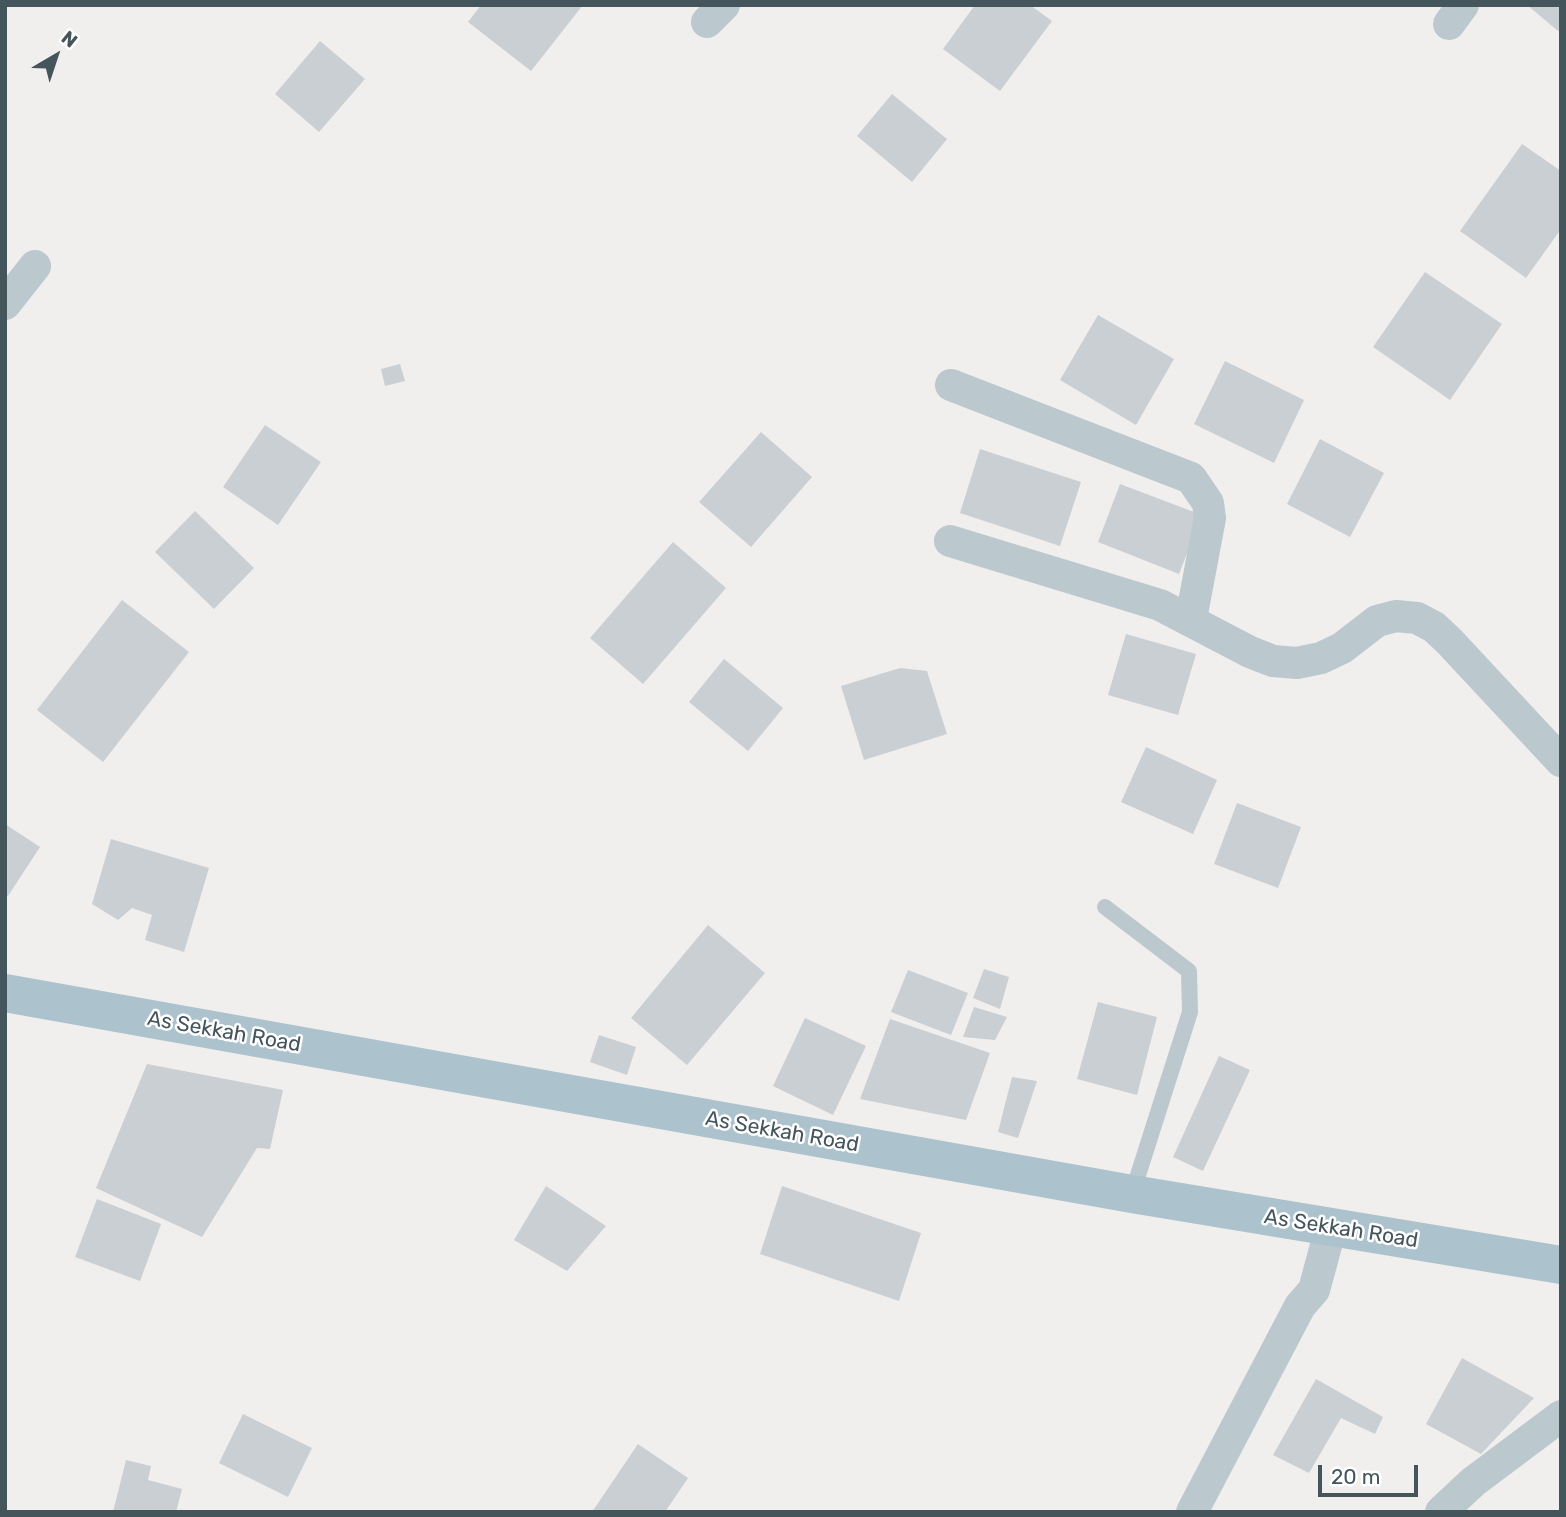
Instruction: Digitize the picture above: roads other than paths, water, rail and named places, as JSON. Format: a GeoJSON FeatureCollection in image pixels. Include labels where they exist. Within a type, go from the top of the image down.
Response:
{"type":"FeatureCollection","features":[{"type":"Feature","properties":{"kind":"main road","name":"As Sekkah Road"},"geometry":{"type":"LineString","coordinates":[[5,993],[1132,1194],[1561,1265]]}},
{"type":"Feature","properties":{"kind":"street"},"geometry":{"type":"LineString","coordinates":[[5,304],[35,266]]}},
{"type":"Feature","properties":{"kind":"street"},"geometry":{"type":"LineString","coordinates":[[951,385],[1177,472],[1196,484],[1208,503],[1210,518],[1191,619]]}},
{"type":"Feature","properties":{"kind":"street"},"geometry":{"type":"LineString","coordinates":[[950,541],[1128,594],[1191,619],[1250,652],[1273,661],[1297,663],[1321,658],[1342,648],[1377,621],[1396,616],[1417,618],[1434,627],[1449,641],[1561,761]]}},
{"type":"Feature","properties":{"kind":"street"},"geometry":{"type":"LineString","coordinates":[[1192,1512],[1300,1306],[1314,1290],[1331,1227]]}},
{"type":"Feature","properties":{"kind":"street"},"geometry":{"type":"LineString","coordinates":[[1441,1512],[1473,1482],[1561,1416]]}},
{"type":"Feature","properties":{"kind":"lane"},"geometry":{"type":"LineString","coordinates":[[1105,907],[1189,971],[1190,1012],[1132,1194]]}}]}
